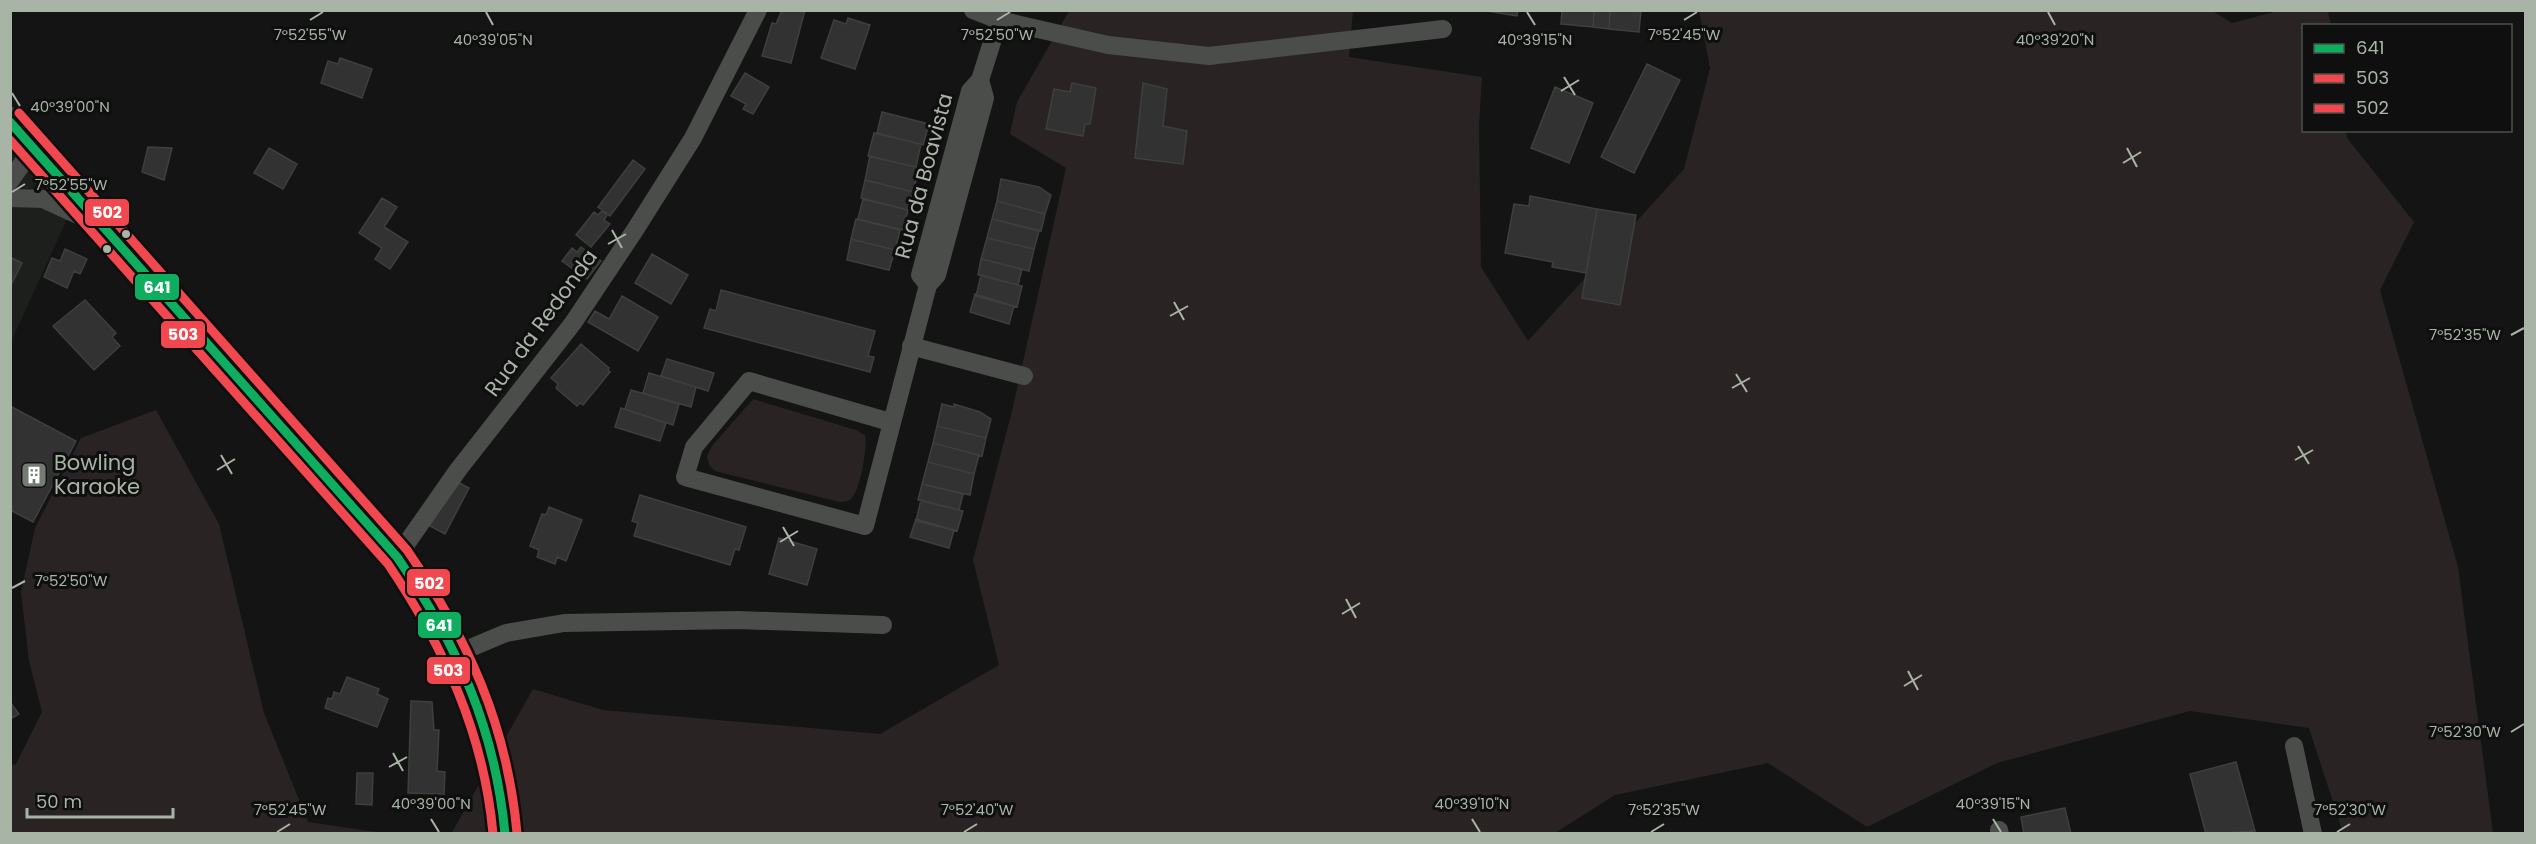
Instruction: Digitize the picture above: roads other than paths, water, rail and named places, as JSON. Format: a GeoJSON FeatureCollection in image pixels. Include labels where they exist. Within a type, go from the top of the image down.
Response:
{"type":"FeatureCollection","features":[{"type":"Feature","properties":{"kind":"main road"},"geometry":{"type":"LineString","coordinates":[[10,121],[22,152],[106,229],[397,557],[426,597],[456,654],[485,723],[505,834]]}},
{"type":"Feature","properties":{"kind":"street","name":"Rua da Redonda"},"geometry":{"type":"LineString","coordinates":[[397,557],[458,470],[573,323],[635,230],[693,138],[758,10]]}},
{"type":"Feature","properties":{"kind":"street"},"geometry":{"type":"LineString","coordinates":[[973,10],[999,20],[1108,45],[1209,56],[1443,29]]}},
{"type":"Feature","properties":{"kind":"street","name":"Rua da Boavista"},"geometry":{"type":"LineString","coordinates":[[890,422],[749,381],[694,447],[685,477],[865,526],[890,422],[928,285],[937,275],[986,98],[980,80],[999,20]]}},
{"type":"Feature","properties":{"kind":"street"},"geometry":{"type":"LineString","coordinates":[[10,181],[22,152]]}},
{"type":"Feature","properties":{"kind":"street"},"geometry":{"type":"LineString","coordinates":[[10,198],[43,199],[106,229]]}},
{"type":"Feature","properties":{"kind":"street"},"geometry":{"type":"LineString","coordinates":[[911,346],[1024,376]]}},
{"type":"Feature","properties":{"kind":"street"},"geometry":{"type":"LineString","coordinates":[[456,654],[506,633],[564,623],[738,620],[884,625]]}},
{"type":"Feature","properties":{"kind":"street"},"geometry":{"type":"LineString","coordinates":[[2294,746],[2313,834]]}},
{"type":"Feature","properties":{"kind":"place","name":"Bowling Karaoke"},"geometry":{"type":"Point","coordinates":[34,475]}}]}
